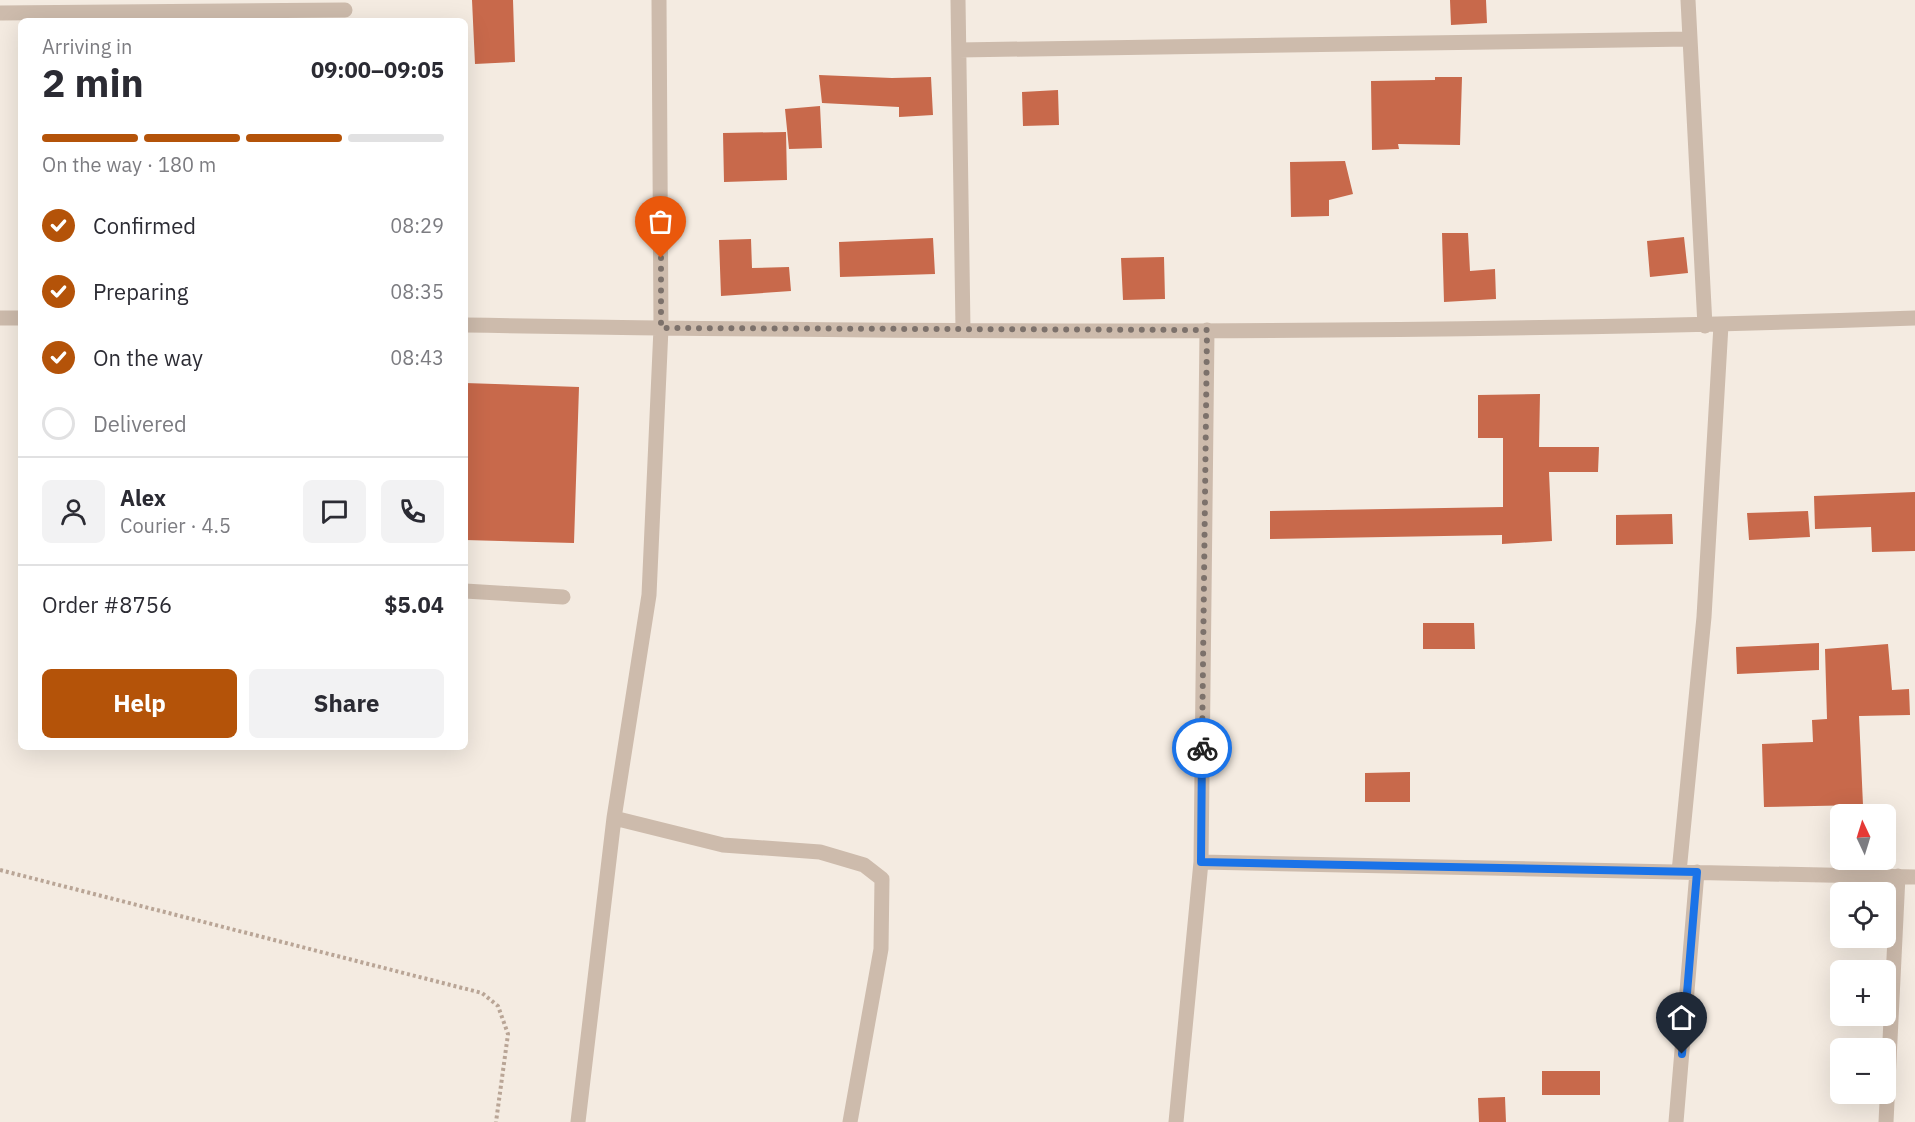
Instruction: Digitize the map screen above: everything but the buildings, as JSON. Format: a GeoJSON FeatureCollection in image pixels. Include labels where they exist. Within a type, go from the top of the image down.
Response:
{"type":"FeatureCollection","features":[{"type":"Feature","properties":{"kind":"street"},"geometry":{"type":"LineString","coordinates":[[578,1122],[614,818],[649,595],[661,328],[659,0]]}},
{"type":"Feature","properties":{"kind":"street"},"geometry":{"type":"LineString","coordinates":[[958,0],[963,329]]}},
{"type":"Feature","properties":{"kind":"street"},"geometry":{"type":"LineString","coordinates":[[1688,0],[1705,326]]}},
{"type":"Feature","properties":{"kind":"street"},"geometry":{"type":"LineString","coordinates":[[0,13],[62,6],[345,10]]}},
{"type":"Feature","properties":{"kind":"street"},"geometry":{"type":"LineString","coordinates":[[959,50],[1690,39]]}},
{"type":"Feature","properties":{"kind":"street"},"geometry":{"type":"LineString","coordinates":[[0,318],[18,318]]}},
{"type":"Feature","properties":{"kind":"street"},"geometry":{"type":"LineString","coordinates":[[468,325],[1207,330],[1705,326],[1915,318]]}},
{"type":"Feature","properties":{"kind":"street"},"geometry":{"type":"LineString","coordinates":[[1679,872],[1704,617],[1720,325]]}},
{"type":"Feature","properties":{"kind":"street"},"geometry":{"type":"LineString","coordinates":[[1176,1122],[1201,862],[1207,330]]}},
{"type":"Feature","properties":{"kind":"street"},"geometry":{"type":"LineString","coordinates":[[468,591],[563,597]]}},
{"type":"Feature","properties":{"kind":"street"},"geometry":{"type":"LineString","coordinates":[[614,818],[723,845],[820,852],[864,865],[882,879],[881,949],[850,1122]]}},
{"type":"Feature","properties":{"kind":"street"},"geometry":{"type":"LineString","coordinates":[[1201,862],[1915,877]]}},
{"type":"Feature","properties":{"kind":"street"},"geometry":{"type":"LineString","coordinates":[[1676,1122],[1697,872]]}},
{"type":"Feature","properties":{"kind":"street"},"geometry":{"type":"LineString","coordinates":[[1886,1122],[1898,876]]}},
{"type":"Feature","properties":{"kind":"path"},"geometry":{"type":"LineString","coordinates":[[0,870],[482,993],[498,1006],[508,1034],[496,1122]]}},
{"type":"Feature","properties":{"kind":"way so far"},"geometry":{"type":"LineString","coordinates":[[661,258],[661,328],[1207,330],[1202,748]]}},
{"type":"Feature","properties":{"kind":"route"},"geometry":{"type":"LineString","coordinates":[[1202,748],[1201,862],[1697,872],[1682,1054]]}}]}
